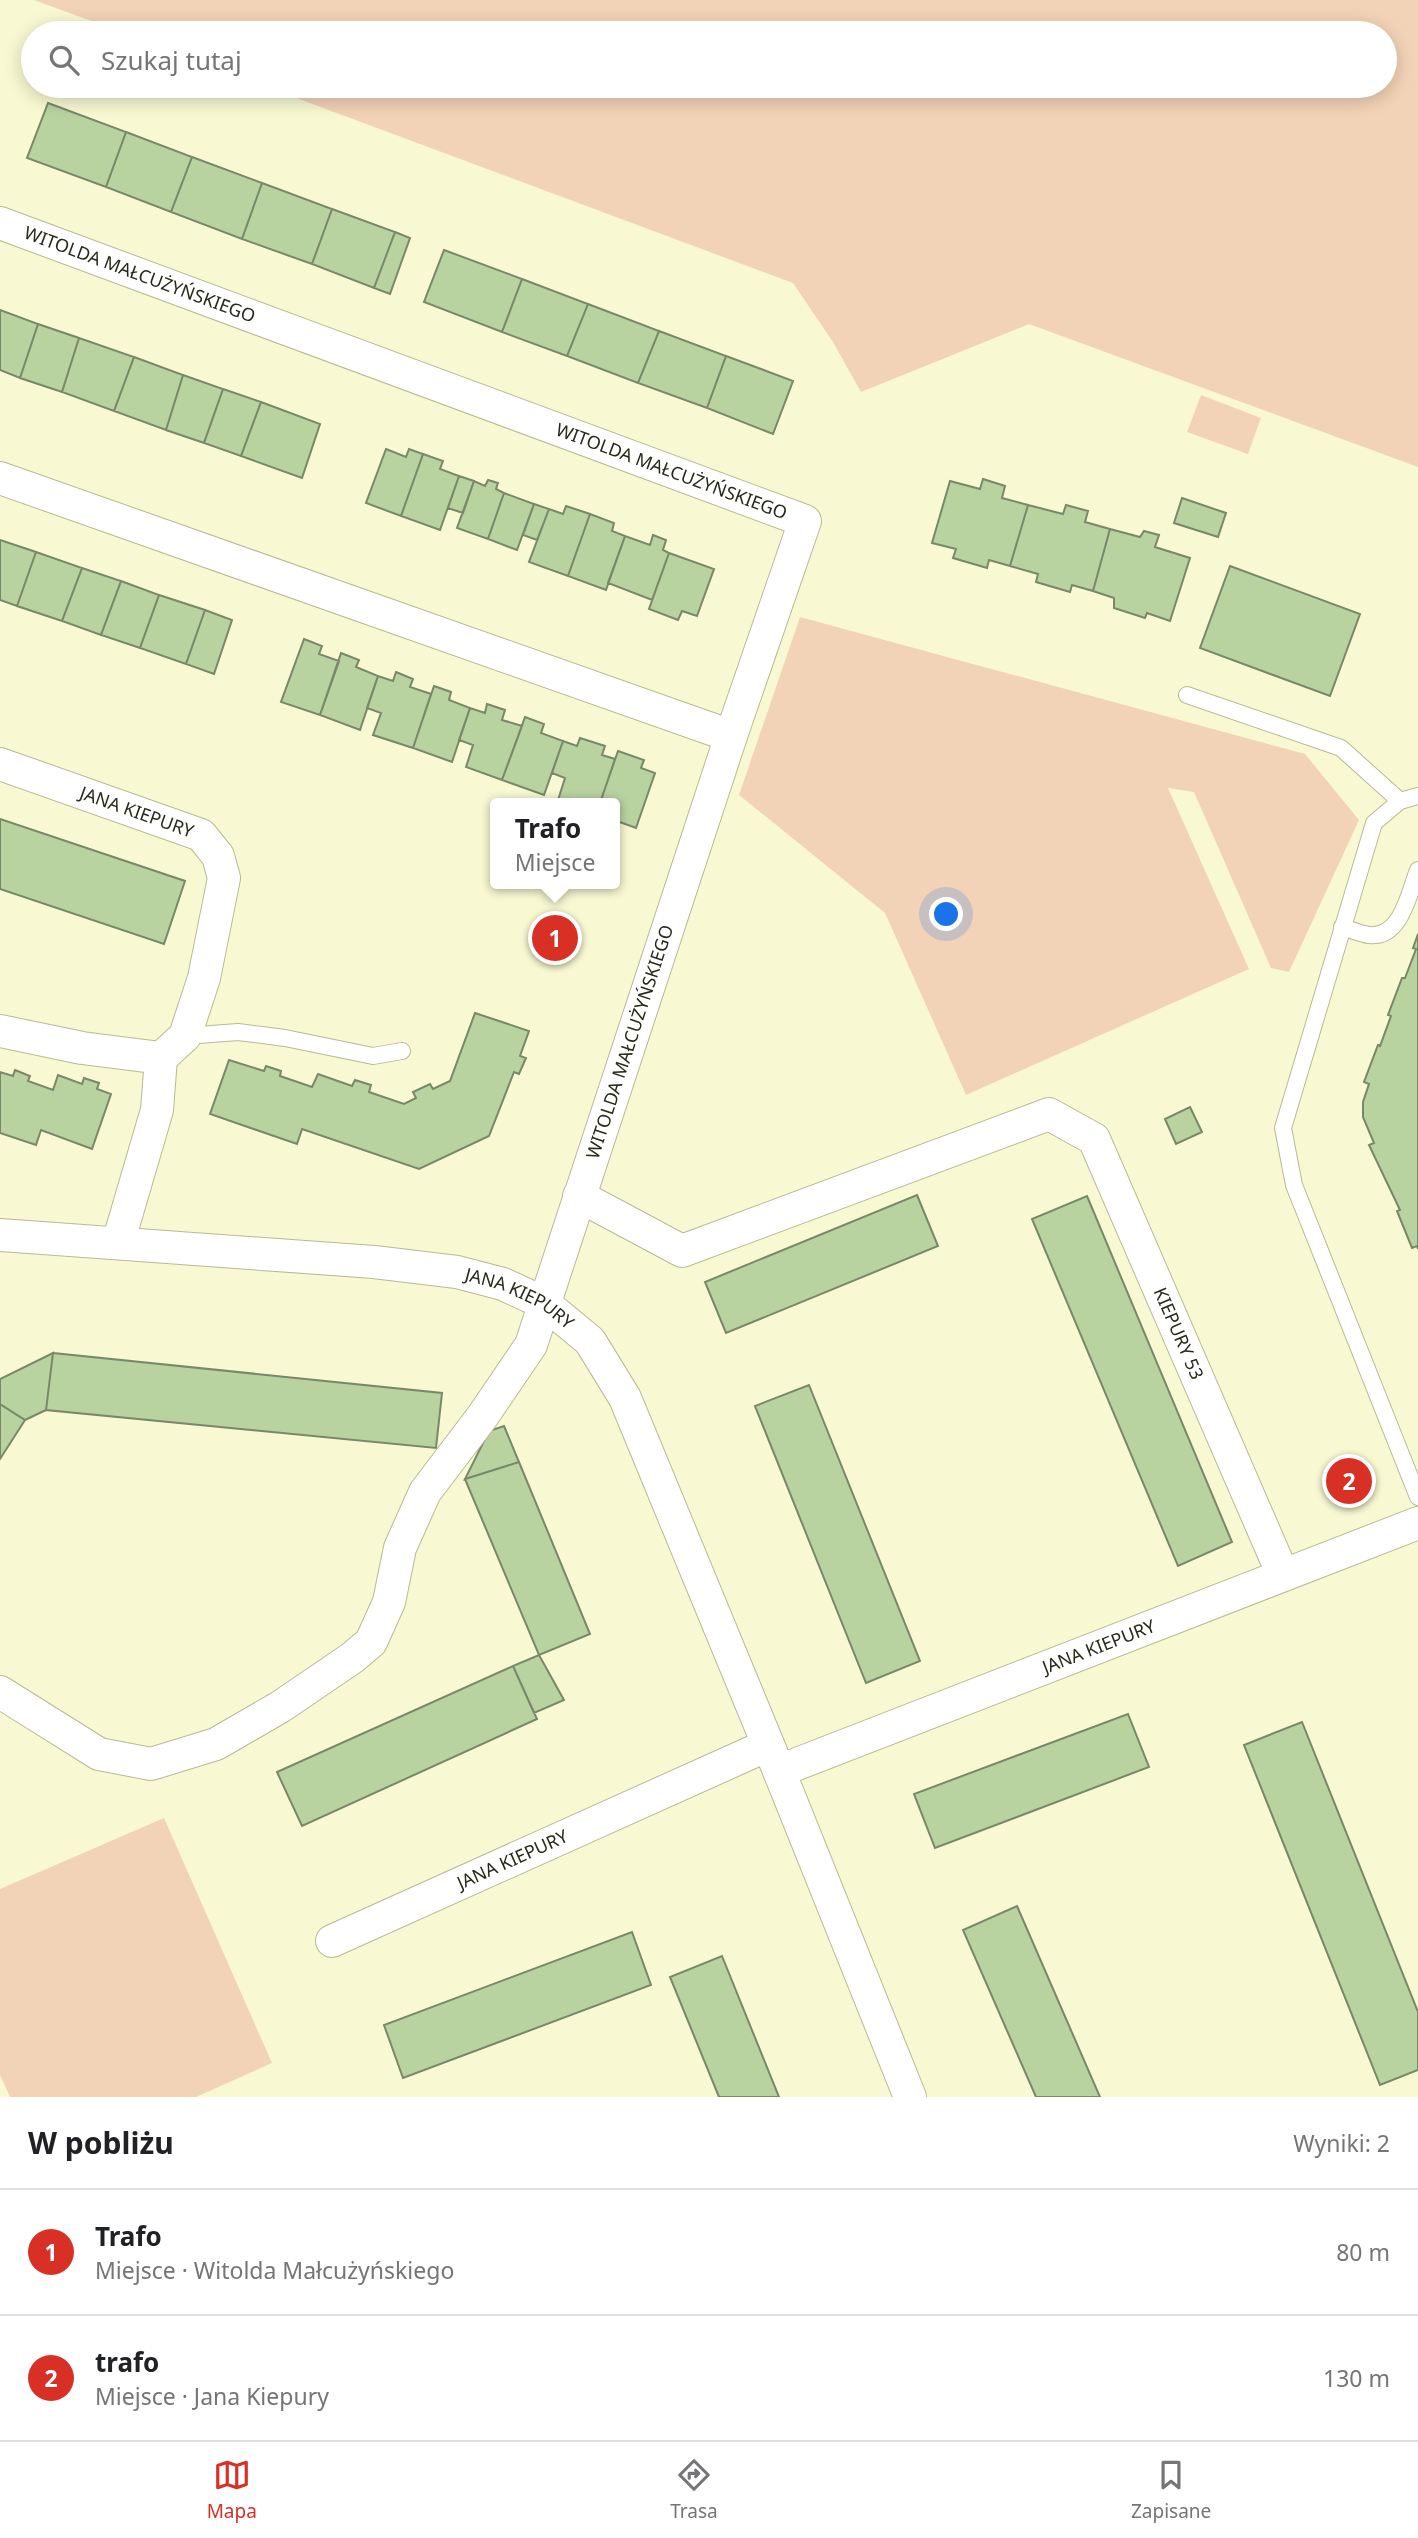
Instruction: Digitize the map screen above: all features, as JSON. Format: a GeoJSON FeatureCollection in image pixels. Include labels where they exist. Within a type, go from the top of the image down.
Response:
{"type":"FeatureCollection","features":[{"type":"Feature","properties":{"kind":"street","name":"WITOLDA MAŁCUŻYŃSKIEGO"},"geometry":{"type":"LineString","coordinates":[[0,223],[805,521],[731,736],[531,1345],[482,1417],[425,1492],[400,1548],[389,1602],[370,1642],[352,1658],[280,1707],[216,1744],[151,1764],[99,1754],[0,1692]]}},
{"type":"Feature","properties":{"kind":"street"},"geometry":{"type":"LineString","coordinates":[[0,478],[731,736]]}},
{"type":"Feature","properties":{"kind":"street","name":"JANA KIEPURY"},"geometry":{"type":"LineString","coordinates":[[0,764],[201,835],[218,856],[225,878],[204,978],[185,1036],[161,1058]]}},
{"type":"Feature","properties":{"kind":"street"},"geometry":{"type":"LineString","coordinates":[[0,1031],[82,1048],[161,1058],[158,1110],[118,1243]]}},
{"type":"Feature","properties":{"kind":"street","name":"KIEPURY 53"},"geometry":{"type":"LineString","coordinates":[[579,1196],[682,1251],[1049,1114],[1094,1139],[1283,1575]]}},
{"type":"Feature","properties":{"kind":"street","name":"JANA KIEPURY"},"geometry":{"type":"LineString","coordinates":[[0,1235],[374,1262],[457,1272],[503,1284],[544,1303],[590,1341],[625,1398],[911,2097]]}},
{"type":"Feature","properties":{"kind":"street","name":"JANA KIEPURY"},"geometry":{"type":"LineString","coordinates":[[332,1941],[774,1758],[1237,1594],[1418,1523]]}},
{"type":"Feature","properties":{"kind":"lane"},"geometry":{"type":"LineString","coordinates":[[1187,695],[1341,748],[1400,801]]}},
{"type":"Feature","properties":{"kind":"lane"},"geometry":{"type":"LineString","coordinates":[[1418,796],[1400,801],[1374,823],[1283,1128],[1294,1185],[1418,1497]]}},
{"type":"Feature","properties":{"kind":"lane"},"geometry":{"type":"LineString","coordinates":[[1342,927],[1369,935],[1386,933],[1398,920],[1418,870]]}},
{"type":"Feature","properties":{"kind":"lane"},"geometry":{"type":"LineString","coordinates":[[185,1036],[238,1031],[373,1056],[402,1051]]}},
{"type":"Feature","properties":{"kind":"shaded area"},"geometry":{"type":"Polygon","coordinates":[[[34,0],[1418,0],[1418,467],[1029,324],[861,392],[833,342],[793,283],[296,98],[1397,98],[1397,21],[91,21],[34,0]]]}},
{"type":"Feature","properties":{"kind":"shaded area"},"geometry":{"type":"Polygon","coordinates":[[[1201,395],[1261,418],[1248,454],[1187,432],[1201,395]]]}},
{"type":"Feature","properties":{"kind":"shaded area"},"geometry":{"type":"Polygon","coordinates":[[[800,617],[1305,754],[1359,820],[1289,972],[1271,968],[1194,792],[1168,788],[1249,969],[966,1095],[885,913],[739,795],[800,617]]]}},
{"type":"Feature","properties":{"kind":"shaded area"},"geometry":{"type":"Polygon","coordinates":[[[164,1818],[272,2063],[196,2097],[10,2097],[0,2075],[0,1889],[164,1818]]]}},
{"type":"Feature","properties":{"kind":"building"},"geometry":{"type":"Polygon","coordinates":[[[48,103],[126,132],[106,187],[27,158],[48,103]]]}},
{"type":"Feature","properties":{"kind":"building"},"geometry":{"type":"Polygon","coordinates":[[[126,132],[192,157],[171,212],[106,187],[126,132]]]}},
{"type":"Feature","properties":{"kind":"building"},"geometry":{"type":"Polygon","coordinates":[[[192,157],[262,183],[242,239],[171,212],[192,157]]]}},
{"type":"Feature","properties":{"kind":"building"},"geometry":{"type":"Polygon","coordinates":[[[262,183],[332,209],[312,264],[242,239],[262,183]]]}},
{"type":"Feature","properties":{"kind":"building"},"geometry":{"type":"Polygon","coordinates":[[[332,209],[395,232],[374,288],[312,264],[332,209]]]}},
{"type":"Feature","properties":{"kind":"building"},"geometry":{"type":"Polygon","coordinates":[[[395,232],[410,238],[390,294],[374,288],[395,232]]]}},
{"type":"Feature","properties":{"kind":"building"},"geometry":{"type":"Polygon","coordinates":[[[444,250],[522,279],[502,332],[424,302],[444,250]]]}},
{"type":"Feature","properties":{"kind":"building"},"geometry":{"type":"Polygon","coordinates":[[[522,279],[588,304],[567,356],[502,332],[522,279]]]}},
{"type":"Feature","properties":{"kind":"building"},"geometry":{"type":"Polygon","coordinates":[[[588,304],[659,331],[638,383],[567,356],[588,304]]]}},
{"type":"Feature","properties":{"kind":"building"},"geometry":{"type":"Polygon","coordinates":[[[0,310],[38,324],[20,378],[0,370],[0,310]]]}},
{"type":"Feature","properties":{"kind":"building"},"geometry":{"type":"Polygon","coordinates":[[[38,324],[79,338],[62,392],[20,378],[38,324]]]}},
{"type":"Feature","properties":{"kind":"building"},"geometry":{"type":"Polygon","coordinates":[[[659,331],[726,356],[707,408],[638,383],[659,331]]]}},
{"type":"Feature","properties":{"kind":"building"},"geometry":{"type":"Polygon","coordinates":[[[79,338],[134,357],[114,411],[62,392],[79,338]]]}},
{"type":"Feature","properties":{"kind":"building"},"geometry":{"type":"Polygon","coordinates":[[[726,356],[793,381],[773,434],[707,408],[726,356]]]}},
{"type":"Feature","properties":{"kind":"building"},"geometry":{"type":"Polygon","coordinates":[[[134,357],[183,375],[166,430],[114,411],[134,357]]]}},
{"type":"Feature","properties":{"kind":"building"},"geometry":{"type":"Polygon","coordinates":[[[183,375],[223,389],[204,443],[166,430],[183,375]]]}},
{"type":"Feature","properties":{"kind":"building"},"geometry":{"type":"Polygon","coordinates":[[[223,389],[261,402],[241,456],[204,443],[223,389]]]}},
{"type":"Feature","properties":{"kind":"building"},"geometry":{"type":"Polygon","coordinates":[[[261,402],[320,424],[302,478],[241,456],[261,402]]]}},
{"type":"Feature","properties":{"kind":"building"},"geometry":{"type":"Polygon","coordinates":[[[386,449],[406,457],[409,449],[423,454],[401,516],[366,503],[386,449]]]}},
{"type":"Feature","properties":{"kind":"building"},"geometry":{"type":"Polygon","coordinates":[[[423,454],[443,461],[440,469],[459,476],[440,530],[401,516],[423,454]]]}},
{"type":"Feature","properties":{"kind":"building"},"geometry":{"type":"Polygon","coordinates":[[[459,476],[474,481],[463,513],[448,508],[459,476]]]}},
{"type":"Feature","properties":{"kind":"building"},"geometry":{"type":"Polygon","coordinates":[[[983,479],[1005,486],[1002,498],[1028,505],[1010,566],[989,560],[987,568],[953,558],[956,549],[932,543],[950,481],[980,489],[983,479]]]}},
{"type":"Feature","properties":{"kind":"building"},"geometry":{"type":"Polygon","coordinates":[[[488,480],[498,483],[496,489],[504,493],[488,539],[457,528],[474,481],[485,486],[488,480]]]}},
{"type":"Feature","properties":{"kind":"building"},"geometry":{"type":"Polygon","coordinates":[[[504,493],[534,504],[517,550],[488,539],[504,493]]]}},
{"type":"Feature","properties":{"kind":"building"},"geometry":{"type":"Polygon","coordinates":[[[1182,498],[1226,513],[1218,537],[1174,523],[1182,498]]]}},
{"type":"Feature","properties":{"kind":"building"},"geometry":{"type":"Polygon","coordinates":[[[534,504],[549,509],[537,540],[523,535],[534,504]]]}},
{"type":"Feature","properties":{"kind":"building"},"geometry":{"type":"Polygon","coordinates":[[[1028,505],[1063,514],[1066,505],[1088,511],[1085,522],[1110,529],[1093,591],[1072,585],[1070,592],[1036,582],[1038,574],[1010,566],[1028,505]]]}},
{"type":"Feature","properties":{"kind":"building"},"geometry":{"type":"Polygon","coordinates":[[[566,506],[590,514],[568,576],[529,562],[549,509],[563,514],[566,506]]]}},
{"type":"Feature","properties":{"kind":"building"},"geometry":{"type":"Polygon","coordinates":[[[590,514],[614,523],[612,531],[625,536],[606,590],[568,576],[590,514]]]}},
{"type":"Feature","properties":{"kind":"building"},"geometry":{"type":"Polygon","coordinates":[[[1110,529],[1140,537],[1144,531],[1159,535],[1155,547],[1190,558],[1170,621],[1147,613],[1145,618],[1114,608],[1114,598],[1093,591],[1110,529]]]}},
{"type":"Feature","properties":{"kind":"building"},"geometry":{"type":"Polygon","coordinates":[[[653,535],[666,540],[663,550],[669,553],[652,600],[608,583],[625,536],[650,545],[653,535]]]}},
{"type":"Feature","properties":{"kind":"building"},"geometry":{"type":"Polygon","coordinates":[[[0,540],[36,552],[17,606],[0,600],[0,540]]]}},
{"type":"Feature","properties":{"kind":"building"},"geometry":{"type":"Polygon","coordinates":[[[36,552],[82,568],[62,621],[17,606],[36,552]]]}},
{"type":"Feature","properties":{"kind":"building"},"geometry":{"type":"Polygon","coordinates":[[[669,553],[714,569],[697,616],[682,611],[678,620],[649,609],[669,553]]]}},
{"type":"Feature","properties":{"kind":"building"},"geometry":{"type":"Polygon","coordinates":[[[1230,566],[1360,614],[1330,696],[1200,648],[1230,566]]]}},
{"type":"Feature","properties":{"kind":"building"},"geometry":{"type":"Polygon","coordinates":[[[82,568],[121,581],[101,635],[62,621],[82,568]]]}},
{"type":"Feature","properties":{"kind":"building"},"geometry":{"type":"Polygon","coordinates":[[[121,581],[159,595],[140,648],[101,635],[121,581]]]}},
{"type":"Feature","properties":{"kind":"building"},"geometry":{"type":"Polygon","coordinates":[[[159,595],[205,610],[186,664],[140,648],[159,595]]]}},
{"type":"Feature","properties":{"kind":"building"},"geometry":{"type":"Polygon","coordinates":[[[205,610],[232,620],[214,674],[186,664],[205,610]]]}},
{"type":"Feature","properties":{"kind":"building"},"geometry":{"type":"Polygon","coordinates":[[[304,639],[322,646],[319,654],[339,661],[320,715],[281,702],[304,639]]]}},
{"type":"Feature","properties":{"kind":"building"},"geometry":{"type":"Polygon","coordinates":[[[341,653],[359,660],[356,667],[378,676],[360,730],[320,715],[341,653]]]}},
{"type":"Feature","properties":{"kind":"building"},"geometry":{"type":"Polygon","coordinates":[[[396,672],[413,679],[410,687],[431,694],[413,748],[373,735],[381,713],[367,708],[378,676],[393,681],[396,672]]]}},
{"type":"Feature","properties":{"kind":"building"},"geometry":{"type":"Polygon","coordinates":[[[434,686],[451,692],[449,700],[470,708],[452,762],[413,748],[434,686]]]}},
{"type":"Feature","properties":{"kind":"building"},"geometry":{"type":"Polygon","coordinates":[[[487,704],[505,710],[502,720],[522,726],[502,780],[466,767],[473,745],[459,740],[470,708],[485,713],[487,704]]]}},
{"type":"Feature","properties":{"kind":"building"},"geometry":{"type":"Polygon","coordinates":[[[525,717],[544,724],[541,733],[563,741],[544,795],[502,780],[525,717]]]}},
{"type":"Feature","properties":{"kind":"building"},"geometry":{"type":"Polygon","coordinates":[[[580,738],[605,746],[602,755],[615,759],[602,798],[559,798],[565,778],[552,773],[563,741],[577,746],[580,738]]]}},
{"type":"Feature","properties":{"kind":"building"},"geometry":{"type":"Polygon","coordinates":[[[618,751],[644,760],[641,768],[655,773],[636,828],[620,822],[620,798],[602,798],[618,751]]]}},
{"type":"Feature","properties":{"kind":"building"},"geometry":{"type":"Polygon","coordinates":[[[0,819],[185,881],[164,944],[0,889],[0,819]]]}},
{"type":"Feature","properties":{"kind":"building"},"geometry":{"type":"Polygon","coordinates":[[[547,921],[572,931],[563,955],[538,945],[547,921]]]}},
{"type":"Feature","properties":{"kind":"building"},"geometry":{"type":"Polygon","coordinates":[[[1418,934],[1418,1249],[1417,1246],[1412,1248],[1397,1211],[1400,1210],[1369,1145],[1374,1143],[1363,1117],[1363,1102],[1369,1084],[1364,1082],[1391,1016],[1388,1015],[1402,978],[1405,978],[1416,949],[1413,948],[1418,934]]]}},
{"type":"Feature","properties":{"kind":"building"},"geometry":{"type":"Polygon","coordinates":[[[475,1013],[529,1031],[520,1056],[526,1058],[519,1074],[514,1072],[489,1136],[419,1169],[302,1129],[297,1144],[210,1114],[229,1060],[264,1071],[266,1066],[281,1071],[280,1076],[312,1087],[318,1074],[352,1086],[355,1080],[371,1085],[369,1092],[404,1104],[416,1098],[413,1092],[430,1084],[433,1089],[450,1081],[475,1013]]]}},
{"type":"Feature","properties":{"kind":"building"},"geometry":{"type":"Polygon","coordinates":[[[15,1070],[30,1076],[28,1081],[53,1090],[58,1075],[82,1084],[84,1078],[99,1083],[97,1089],[111,1094],[92,1149],[41,1130],[36,1145],[0,1133],[0,1072],[13,1076],[15,1070]]]}},
{"type":"Feature","properties":{"kind":"building"},"geometry":{"type":"Polygon","coordinates":[[[1190,1107],[1202,1132],[1176,1144],[1165,1119],[1190,1107]]]}},
{"type":"Feature","properties":{"kind":"building"},"geometry":{"type":"Polygon","coordinates":[[[917,1195],[938,1246],[726,1333],[705,1282],[917,1195]]]}},
{"type":"Feature","properties":{"kind":"building"},"geometry":{"type":"Polygon","coordinates":[[[1087,1196],[1232,1542],[1178,1566],[1032,1219],[1087,1196]]]}},
{"type":"Feature","properties":{"kind":"building"},"geometry":{"type":"Polygon","coordinates":[[[53,1353],[442,1393],[436,1448],[46,1410],[53,1353]]]}},
{"type":"Feature","properties":{"kind":"building"},"geometry":{"type":"Polygon","coordinates":[[[53,1353],[46,1410],[25,1420],[0,1404],[0,1379],[53,1353]]]}},
{"type":"Feature","properties":{"kind":"building"},"geometry":{"type":"Polygon","coordinates":[[[809,1385],[920,1661],[866,1683],[755,1406],[809,1385]]]}},
{"type":"Feature","properties":{"kind":"building"},"geometry":{"type":"Polygon","coordinates":[[[0,1404],[25,1420],[0,1459],[0,1404]]]}},
{"type":"Feature","properties":{"kind":"building"},"geometry":{"type":"Polygon","coordinates":[[[504,1426],[519,1462],[465,1479],[489,1431],[504,1426]]]}},
{"type":"Feature","properties":{"kind":"building"},"geometry":{"type":"Polygon","coordinates":[[[519,1462],[590,1634],[539,1655],[465,1479],[519,1462]]]}},
{"type":"Feature","properties":{"kind":"building"},"geometry":{"type":"Polygon","coordinates":[[[1356,1464],[1367,1489],[1342,1498],[1331,1473],[1356,1464]]]}},
{"type":"Feature","properties":{"kind":"building"},"geometry":{"type":"Polygon","coordinates":[[[539,1655],[564,1700],[534,1713],[513,1666],[539,1655]]]}},
{"type":"Feature","properties":{"kind":"building"},"geometry":{"type":"Polygon","coordinates":[[[513,1666],[537,1719],[302,1826],[277,1772],[513,1666]]]}},
{"type":"Feature","properties":{"kind":"building"},"geometry":{"type":"Polygon","coordinates":[[[1128,1714],[1149,1767],[935,1848],[914,1794],[1128,1714]]]}},
{"type":"Feature","properties":{"kind":"building"},"geometry":{"type":"Polygon","coordinates":[[[1302,1722],[1418,2012],[1418,2070],[1380,2085],[1244,1745],[1302,1722]]]}},
{"type":"Feature","properties":{"kind":"building"},"geometry":{"type":"Polygon","coordinates":[[[1017,1906],[1100,2097],[1036,2097],[963,1930],[1017,1906]]]}},
{"type":"Feature","properties":{"kind":"building"},"geometry":{"type":"Polygon","coordinates":[[[632,1932],[651,1985],[403,2078],[384,2025],[632,1932]]]}},
{"type":"Feature","properties":{"kind":"building"},"geometry":{"type":"Polygon","coordinates":[[[722,1956],[779,2097],[719,2097],[670,1977],[722,1956]]]}},
{"type":"Feature","properties":{"kind":"place","name":"Trafo"},"geometry":{"type":"Point","coordinates":[555,938]}},
{"type":"Feature","properties":{"kind":"place","name":"trafo"},"geometry":{"type":"Point","coordinates":[1349,1481]}}]}
